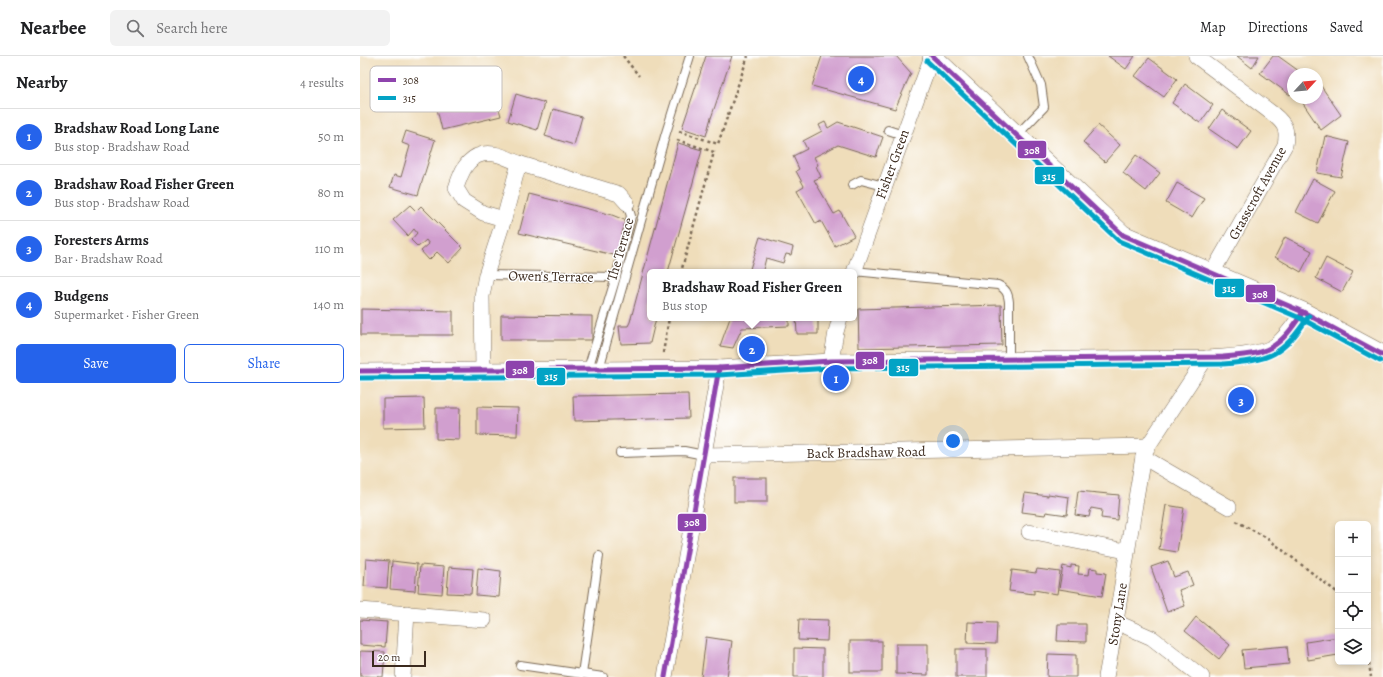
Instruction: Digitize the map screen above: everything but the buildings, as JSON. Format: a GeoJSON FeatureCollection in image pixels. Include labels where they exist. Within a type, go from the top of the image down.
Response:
{"type":"FeatureCollection","features":[{"type":"Feature","properties":{"kind":"street","name":"Fisher Green"},"geometry":{"type":"LineString","coordinates":[[855,269],[932,56]]}},
{"type":"Feature","properties":{"kind":"street"},"geometry":{"type":"LineString","coordinates":[[932,56],[1123,235],[1303,312],[1383,355]]}},
{"type":"Feature","properties":{"kind":"street","name":"Grasscroft Avenue"},"geometry":{"type":"LineString","coordinates":[[1196,56],[1283,122],[1287,134],[1285,145],[1212,273]]}},
{"type":"Feature","properties":{"kind":"street"},"geometry":{"type":"LineString","coordinates":[[504,219],[483,213],[476,209],[464,201],[456,188],[461,171],[470,160],[484,154],[499,155],[519,163],[618,194],[627,203]]}},
{"type":"Feature","properties":{"kind":"street"},"geometry":{"type":"LineString","coordinates":[[483,370],[482,296],[486,275],[504,219],[519,163]]}},
{"type":"Feature","properties":{"kind":"street"},"geometry":{"type":"LineString","coordinates":[[360,371],[719,368],[831,361],[1206,358],[1258,353],[1275,346],[1288,333],[1303,312]]}},
{"type":"Feature","properties":{"kind":"street"},"geometry":{"type":"LineString","coordinates":[[831,361],[839,321]]}},
{"type":"Feature","properties":{"kind":"street","name":"Stony Lane"},"geometry":{"type":"LineString","coordinates":[[1106,677],[1116,622],[1126,551],[1145,452],[1206,358]]}},
{"type":"Feature","properties":{"kind":"street"},"geometry":{"type":"LineString","coordinates":[[665,677],[719,368]]}},
{"type":"Feature","properties":{"kind":"street"},"geometry":{"type":"LineString","coordinates":[[1145,452],[1231,513]]}},
{"type":"Feature","properties":{"kind":"street","name":"Back Bradshaw Road"},"geometry":{"type":"LineString","coordinates":[[704,455],[1145,452]]}},
{"type":"Feature","properties":{"kind":"street"},"geometry":{"type":"LineString","coordinates":[[1030,532],[1126,551]]}},
{"type":"Feature","properties":{"kind":"street"},"geometry":{"type":"LineString","coordinates":[[360,610],[484,620]]}},
{"type":"Feature","properties":{"kind":"street"},"geometry":{"type":"LineString","coordinates":[[403,677],[407,613]]}},
{"type":"Feature","properties":{"kind":"street"},"geometry":{"type":"LineString","coordinates":[[1116,622],[1152,638],[1202,677]]}},
{"type":"Feature","properties":{"kind":"lane","name":"The Terrace"},"geometry":{"type":"LineString","coordinates":[[594,370],[690,56]]}},
{"type":"Feature","properties":{"kind":"lane"},"geometry":{"type":"LineString","coordinates":[[1016,136],[1044,107],[1041,85],[1028,56]]}},
{"type":"Feature","properties":{"kind":"lane"},"geometry":{"type":"LineString","coordinates":[[888,130],[903,135]]}},
{"type":"Feature","properties":{"kind":"lane"},"geometry":{"type":"LineString","coordinates":[[852,185],[861,180],[884,186]]}},
{"type":"Feature","properties":{"kind":"lane"},"geometry":{"type":"LineString","coordinates":[[594,370],[631,216],[627,203]]}},
{"type":"Feature","properties":{"kind":"lane"},"geometry":{"type":"LineString","coordinates":[[857,271],[998,285],[1005,289],[1008,294],[1009,302],[1009,360]]}},
{"type":"Feature","properties":{"kind":"lane","name":"Owen's Terrace"},"geometry":{"type":"LineString","coordinates":[[486,275],[616,277]]}},
{"type":"Feature","properties":{"kind":"lane"},"geometry":{"type":"LineString","coordinates":[[620,453],[684,451],[704,455]]}},
{"type":"Feature","properties":{"kind":"lane"},"geometry":{"type":"LineString","coordinates":[[582,674],[599,556]]}},
{"type":"Feature","properties":{"kind":"lane"},"geometry":{"type":"LineString","coordinates":[[520,665],[603,677]]}},
{"type":"Feature","properties":{"kind":"path"},"geometry":{"type":"LineString","coordinates":[[623,56],[639,76]]}},
{"type":"Feature","properties":{"kind":"path"},"geometry":{"type":"LineString","coordinates":[[666,132],[718,144],[748,56]]}},
{"type":"Feature","properties":{"kind":"path"},"geometry":{"type":"LineString","coordinates":[[666,132],[714,152],[682,269]]}},
{"type":"Feature","properties":{"kind":"path"},"geometry":{"type":"LineString","coordinates":[[660,369],[668,321]]}},
{"type":"Feature","properties":{"kind":"path"},"geometry":{"type":"LineString","coordinates":[[1231,513],[1267,538],[1335,591]]}},
{"type":"Feature","properties":{"kind":"path"},"geometry":{"type":"LineString","coordinates":[[1369,665],[1371,677]]}},
{"type":"Feature","properties":{"kind":"transit line","name":"308"},"geometry":{"type":"LineString","coordinates":[[932,56],[1123,235],[1303,312],[1383,355]]}},
{"type":"Feature","properties":{"kind":"transit line","name":"315"},"geometry":{"type":"LineString","coordinates":[[927,61],[1119,241],[1300,318],[1380,361]]}},
{"type":"Feature","properties":{"kind":"transit line","name":"308"},"geometry":{"type":"LineString","coordinates":[[360,371],[719,368],[831,361],[1223,357],[1251,354],[1270,348],[1286,335],[1303,312]]}},
{"type":"Feature","properties":{"kind":"transit line","name":"315"},"geometry":{"type":"LineString","coordinates":[[360,378],[719,375],[831,368],[1223,364],[1264,358],[1274,354],[1291,340],[1309,316]]}},
{"type":"Feature","properties":{"kind":"transit line","name":"308"},"geometry":{"type":"LineString","coordinates":[[665,677],[719,368]]}},
{"type":"Feature","properties":{"kind":"place","name":"Budgens"},"geometry":{"type":"Point","coordinates":[861,79]}},
{"type":"Feature","properties":{"kind":"place","name":"Bradshaw Road Fisher Green"},"geometry":{"type":"Point","coordinates":[752,349]}},
{"type":"Feature","properties":{"kind":"place","name":"Bradshaw Road Long Lane"},"geometry":{"type":"Point","coordinates":[836,378]}},
{"type":"Feature","properties":{"kind":"place","name":"Foresters Arms"},"geometry":{"type":"Point","coordinates":[1241,400]}}]}
